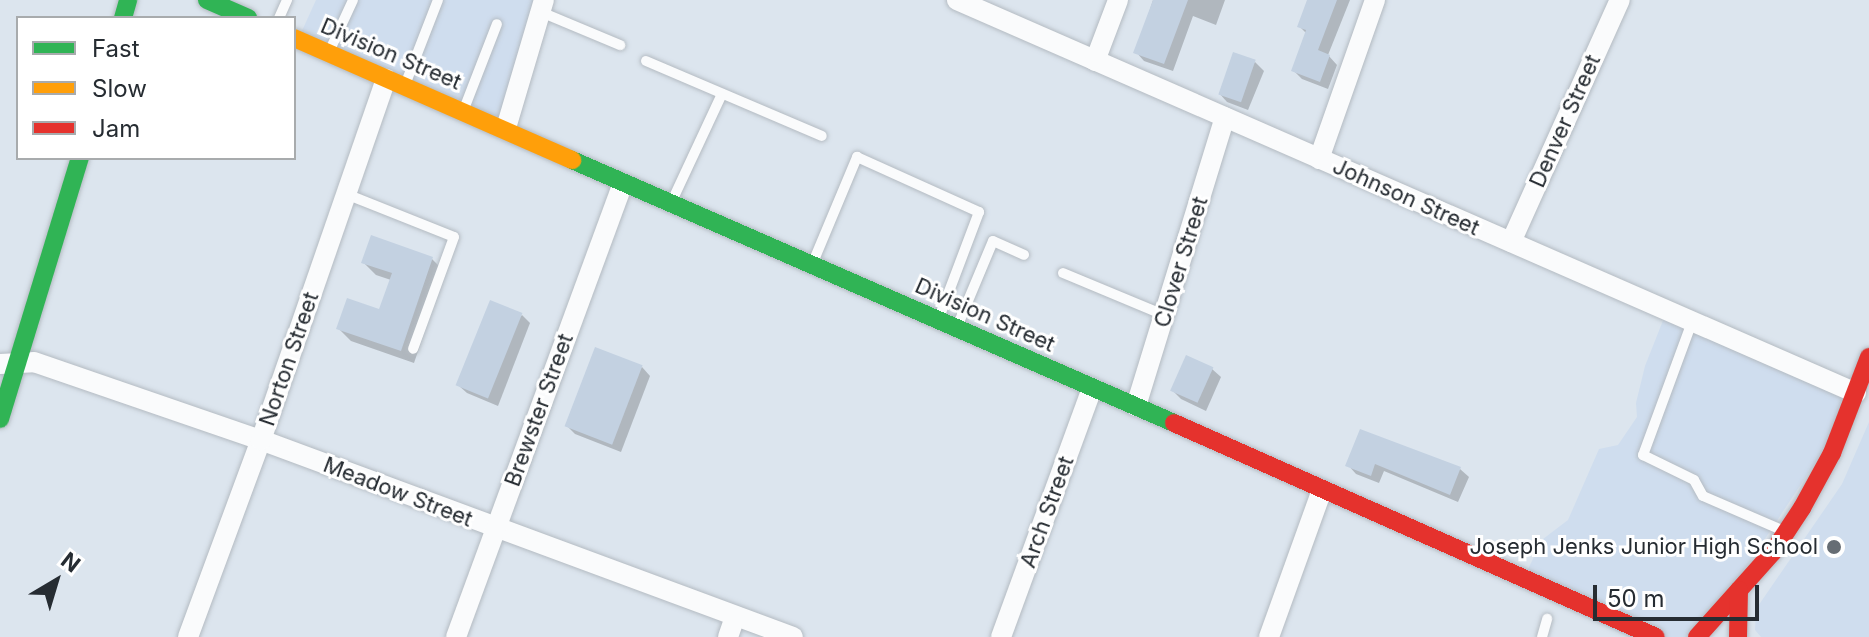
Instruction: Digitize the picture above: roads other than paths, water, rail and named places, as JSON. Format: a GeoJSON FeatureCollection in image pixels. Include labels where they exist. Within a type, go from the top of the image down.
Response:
{"type":"FeatureCollection","features":[{"type":"Feature","properties":{"kind":"main road"},"geometry":{"type":"LineString","coordinates":[[207,0],[243,16]]}},
{"type":"Feature","properties":{"kind":"main road","name":"Division Street"},"geometry":{"type":"LineString","coordinates":[[296,39],[506,128],[670,205],[1136,406],[1656,637]]}},
{"type":"Feature","properties":{"kind":"main road"},"geometry":{"type":"LineString","coordinates":[[0,419],[9,364],[79,160]]}},
{"type":"Feature","properties":{"kind":"main road"},"geometry":{"type":"LineString","coordinates":[[1697,637],[1786,532],[1832,453],[1869,357]]}},
{"type":"Feature","properties":{"kind":"main road"},"geometry":{"type":"LineString","coordinates":[[1738,637],[1739,590]]}},
{"type":"Feature","properties":{"kind":"street","name":"Johnson Street"},"geometry":{"type":"LineString","coordinates":[[957,0],[1856,393]]}},
{"type":"Feature","properties":{"kind":"street"},"geometry":{"type":"LineString","coordinates":[[1095,61],[1118,0]]}},
{"type":"Feature","properties":{"kind":"street"},"geometry":{"type":"LineString","coordinates":[[1319,159],[1375,0]]}},
{"type":"Feature","properties":{"kind":"street","name":"Denver Street"},"geometry":{"type":"LineString","coordinates":[[1511,242],[1620,0]]}},
{"type":"Feature","properties":{"kind":"street"},"geometry":{"type":"LineString","coordinates":[[506,128],[542,6]]}},
{"type":"Feature","properties":{"kind":"street","name":"Norton Street"},"geometry":{"type":"LineString","coordinates":[[188,637],[261,440],[346,194],[395,83]]}},
{"type":"Feature","properties":{"kind":"street","name":"Clover Street"},"geometry":{"type":"LineString","coordinates":[[1136,406],[1225,117]]}},
{"type":"Feature","properties":{"kind":"street","name":"Brewster Street"},"geometry":{"type":"LineString","coordinates":[[456,637],[623,184]]}},
{"type":"Feature","properties":{"kind":"street","name":"Meadow Street"},"geometry":{"type":"LineString","coordinates":[[9,364],[34,362],[261,440],[793,637]]}},
{"type":"Feature","properties":{"kind":"street","name":"Arch Street"},"geometry":{"type":"LineString","coordinates":[[1001,637],[1092,388]]}},
{"type":"Feature","properties":{"kind":"street"},"geometry":{"type":"LineString","coordinates":[[1269,637],[1322,490]]}},
{"type":"Feature","properties":{"kind":"street"},"geometry":{"type":"LineString","coordinates":[[728,637],[735,617]]}},
{"type":"Feature","properties":{"kind":"lane"},"geometry":{"type":"LineString","coordinates":[[328,53],[353,0]]}},
{"type":"Feature","properties":{"kind":"lane"},"geometry":{"type":"LineString","coordinates":[[395,83],[438,0]]}},
{"type":"Feature","properties":{"kind":"lane"},"geometry":{"type":"LineString","coordinates":[[542,6],[620,45]]}},
{"type":"Feature","properties":{"kind":"lane"},"geometry":{"type":"LineString","coordinates":[[464,111],[497,24]]}},
{"type":"Feature","properties":{"kind":"lane"},"geometry":{"type":"LineString","coordinates":[[646,61],[822,136]]}},
{"type":"Feature","properties":{"kind":"lane"},"geometry":{"type":"LineString","coordinates":[[670,205],[722,94]]}},
{"type":"Feature","properties":{"kind":"lane"},"geometry":{"type":"LineString","coordinates":[[812,266],[857,157],[979,212],[938,321]]}},
{"type":"Feature","properties":{"kind":"lane"},"geometry":{"type":"LineString","coordinates":[[346,194],[454,237],[413,349]]}},
{"type":"Feature","properties":{"kind":"lane"},"geometry":{"type":"LineString","coordinates":[[957,328],[993,241],[1024,255]]}},
{"type":"Feature","properties":{"kind":"lane"},"geometry":{"type":"LineString","coordinates":[[1063,273],[1164,315]]}},
{"type":"Feature","properties":{"kind":"lane"},"geometry":{"type":"LineString","coordinates":[[1692,322],[1643,455],[1694,480],[1703,496],[1786,532]]}},
{"type":"Feature","properties":{"kind":"lane"},"geometry":{"type":"LineString","coordinates":[[1542,637],[1547,619]]}},
{"type":"Feature","properties":{"kind":"place","name":"Joseph Jenks Junior High School"},"geometry":{"type":"Point","coordinates":[1834,547]}}]}
